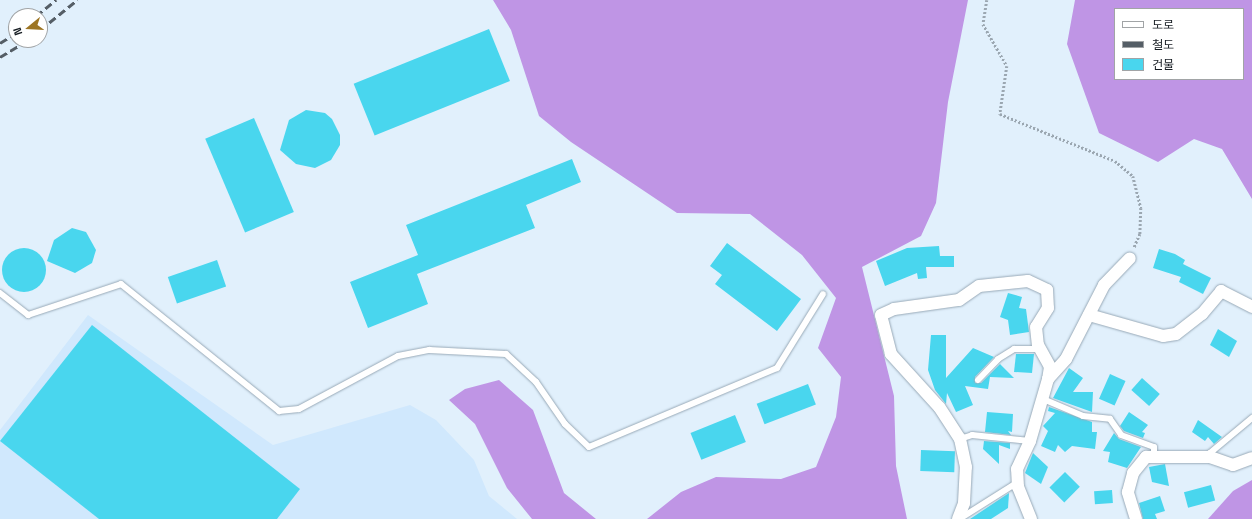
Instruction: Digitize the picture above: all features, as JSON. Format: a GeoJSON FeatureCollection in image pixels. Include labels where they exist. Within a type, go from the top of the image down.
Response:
{"type":"FeatureCollection","features":[{"type":"Feature","properties":{"kind":"street"},"geometry":{"type":"LineString","coordinates":[[1048,379],[1066,359],[1104,285],[1130,258]]}},
{"type":"Feature","properties":{"kind":"street"},"geometry":{"type":"LineString","coordinates":[[959,519],[964,503],[966,467],[960,439],[939,407],[891,354],[881,315],[894,309],[959,300],[979,286],[1028,281],[1047,290],[1048,308],[1036,327],[1040,349],[1050,367],[1043,398],[1030,441],[1017,469],[1018,482],[1032,519]]}},
{"type":"Feature","properties":{"kind":"street"},"geometry":{"type":"LineString","coordinates":[[1089,315],[1163,336],[1176,334],[1202,314],[1221,291],[1252,307]]}},
{"type":"Feature","properties":{"kind":"street"},"geometry":{"type":"LineString","coordinates":[[1136,519],[1128,492],[1133,473],[1146,457],[1210,457],[1233,465],[1252,458]]}},
{"type":"Feature","properties":{"kind":"lane"},"geometry":{"type":"LineString","coordinates":[[0,294],[28,315],[121,284],[279,411],[299,409],[398,356],[429,350],[506,354],[536,382],[565,424],[588,447],[777,368],[824,294]]}},
{"type":"Feature","properties":{"kind":"lane"},"geometry":{"type":"LineString","coordinates":[[978,380],[998,359],[1014,350],[1040,349]]}},
{"type":"Feature","properties":{"kind":"lane"},"geometry":{"type":"LineString","coordinates":[[1043,398],[1083,416],[1110,419],[1121,435],[1154,447],[1154,457]]}},
{"type":"Feature","properties":{"kind":"lane"},"geometry":{"type":"LineString","coordinates":[[1210,457],[1210,453],[1252,418]]}},
{"type":"Feature","properties":{"kind":"lane"},"geometry":{"type":"LineString","coordinates":[[960,439],[972,435],[1030,441]]}},
{"type":"Feature","properties":{"kind":"lane"},"geometry":{"type":"LineString","coordinates":[[959,519],[1018,482]]}},
{"type":"Feature","properties":{"kind":"path"},"geometry":{"type":"LineString","coordinates":[[987,0],[982,24],[1006,66],[1000,114],[1115,161],[1133,176],[1141,208],[1140,234],[1130,258]]}},
{"type":"Feature","properties":{"kind":"shaded area"},"geometry":{"type":"Polygon","coordinates":[[[493,0],[968,0],[948,102],[936,203],[921,236],[862,267],[894,396],[896,466],[907,519],[647,519],[681,492],[716,477],[781,479],[816,467],[836,417],[841,377],[818,348],[836,298],[802,255],[750,214],[677,213],[571,142],[539,116],[511,30],[493,0]]]}},
{"type":"Feature","properties":{"kind":"shaded area"},"geometry":{"type":"Polygon","coordinates":[[[1075,0],[1252,0],[1252,199],[1222,149],[1194,139],[1158,162],[1099,133],[1067,44],[1075,0]]]}},
{"type":"Feature","properties":{"kind":"shaded area"},"geometry":{"type":"Polygon","coordinates":[[[88,315],[273,445],[410,405],[436,420],[474,460],[489,496],[517,519],[0,519],[0,430],[88,315]]]}},
{"type":"Feature","properties":{"kind":"shaded area"},"geometry":{"type":"Polygon","coordinates":[[[499,380],[533,410],[564,493],[596,519],[532,519],[507,488],[475,424],[449,400],[465,389],[499,380]]]}},
{"type":"Feature","properties":{"kind":"shaded area"},"geometry":{"type":"Polygon","coordinates":[[[1252,480],[1252,519],[1208,519],[1233,491],[1252,480]]]}},
{"type":"Feature","properties":{"kind":"building"},"geometry":{"type":"Polygon","coordinates":[[[489,29],[510,81],[375,136],[354,84],[489,29]]]}},
{"type":"Feature","properties":{"kind":"building"},"geometry":{"type":"Polygon","coordinates":[[[306,110],[325,113],[332,119],[340,135],[340,145],[331,160],[315,168],[296,164],[280,150],[289,120],[306,110]]]}},
{"type":"Feature","properties":{"kind":"building"},"geometry":{"type":"Polygon","coordinates":[[[254,118],[294,212],[245,233],[205,139],[254,118]]]}},
{"type":"Feature","properties":{"kind":"building"},"geometry":{"type":"Polygon","coordinates":[[[572,159],[581,182],[526,205],[535,228],[417,274],[428,304],[368,328],[350,282],[418,255],[406,225],[572,159]]]}},
{"type":"Feature","properties":{"kind":"building"},"geometry":{"type":"Polygon","coordinates":[[[72,228],[86,232],[96,250],[92,263],[75,273],[47,261],[54,240],[72,228]]]}},
{"type":"Feature","properties":{"kind":"building"},"geometry":{"type":"Polygon","coordinates":[[[727,243],[801,299],[777,331],[715,284],[722,275],[710,266],[727,243]]]}},
{"type":"Feature","properties":{"kind":"building"},"geometry":{"type":"Polygon","coordinates":[[[939,246],[940,256],[954,256],[954,267],[926,267],[927,278],[918,279],[917,273],[885,286],[876,261],[907,248],[939,246]]]}},
{"type":"Feature","properties":{"kind":"building"},"geometry":{"type":"Polygon","coordinates":[[[20,248],[28,248],[33,249],[40,254],[45,261],[45,279],[40,286],[33,291],[20,292],[12,289],[5,282],[2,274],[2,266],[5,258],[12,251],[20,248]]]}},
{"type":"Feature","properties":{"kind":"building"},"geometry":{"type":"Polygon","coordinates":[[[1159,249],[1175,254],[1185,260],[1183,264],[1211,278],[1203,294],[1179,282],[1181,277],[1153,268],[1159,249]]]}},
{"type":"Feature","properties":{"kind":"building"},"geometry":{"type":"Polygon","coordinates":[[[217,260],[226,286],[177,303],[168,277],[217,260]]]}},
{"type":"Feature","properties":{"kind":"building"},"geometry":{"type":"Polygon","coordinates":[[[1008,293],[1022,297],[1019,308],[1026,309],[1029,332],[1010,335],[1008,320],[1000,317],[1008,293]]]}},
{"type":"Feature","properties":{"kind":"building"},"geometry":{"type":"Polygon","coordinates":[[[92,325],[300,489],[277,519],[99,519],[0,441],[92,325]]]}},
{"type":"Feature","properties":{"kind":"building"},"geometry":{"type":"Polygon","coordinates":[[[1218,329],[1237,341],[1229,357],[1210,345],[1218,329]]]}},
{"type":"Feature","properties":{"kind":"building"},"geometry":{"type":"Polygon","coordinates":[[[931,335],[946,335],[946,378],[973,348],[994,357],[975,377],[975,383],[981,383],[1000,364],[1014,378],[990,377],[988,389],[965,386],[973,405],[956,412],[947,393],[946,404],[935,390],[928,370],[931,335]]]}},
{"type":"Feature","properties":{"kind":"building"},"geometry":{"type":"Polygon","coordinates":[[[1016,354],[1034,354],[1032,373],[1014,372],[1016,354]]]}},
{"type":"Feature","properties":{"kind":"building"},"geometry":{"type":"Polygon","coordinates":[[[1069,368],[1083,378],[1073,392],[1093,392],[1092,412],[1053,398],[1069,368]]]}},
{"type":"Feature","properties":{"kind":"building"},"geometry":{"type":"Polygon","coordinates":[[[1110,374],[1126,381],[1115,406],[1099,399],[1110,374]]]}},
{"type":"Feature","properties":{"kind":"building"},"geometry":{"type":"Polygon","coordinates":[[[1142,378],[1160,394],[1149,406],[1131,390],[1142,378]]]}},
{"type":"Feature","properties":{"kind":"building"},"geometry":{"type":"Polygon","coordinates":[[[808,384],[816,405],[765,424],[757,404],[808,384]]]}},
{"type":"Feature","properties":{"kind":"building"},"geometry":{"type":"Polygon","coordinates":[[[1049,407],[1092,422],[1092,432],[1097,432],[1095,449],[1072,446],[1065,452],[1058,445],[1055,452],[1041,446],[1048,431],[1043,426],[1055,413],[1048,411],[1049,407]]]}},
{"type":"Feature","properties":{"kind":"building"},"geometry":{"type":"Polygon","coordinates":[[[987,412],[1013,414],[1012,432],[1008,431],[1011,435],[985,432],[987,412]]]}},
{"type":"Feature","properties":{"kind":"building"},"geometry":{"type":"Polygon","coordinates":[[[1129,412],[1148,425],[1142,432],[1145,433],[1143,438],[1124,431],[1120,426],[1129,412]]]}},
{"type":"Feature","properties":{"kind":"building"},"geometry":{"type":"Polygon","coordinates":[[[735,415],[746,442],[701,460],[690,433],[735,415]]]}},
{"type":"Feature","properties":{"kind":"building"},"geometry":{"type":"Polygon","coordinates":[[[1198,420],[1222,437],[1214,444],[1208,437],[1205,441],[1192,432],[1198,420]]]}},
{"type":"Feature","properties":{"kind":"building"},"geometry":{"type":"Polygon","coordinates":[[[1114,433],[1119,439],[1141,447],[1127,468],[1108,462],[1110,452],[1103,451],[1114,433]]]}},
{"type":"Feature","properties":{"kind":"building"},"geometry":{"type":"Polygon","coordinates":[[[984,441],[1010,443],[1010,449],[999,445],[999,464],[983,449],[984,441]]]}},
{"type":"Feature","properties":{"kind":"building"},"geometry":{"type":"Polygon","coordinates":[[[921,450],[955,451],[954,472],[920,471],[921,450]]]}},
{"type":"Feature","properties":{"kind":"building"},"geometry":{"type":"Polygon","coordinates":[[[1033,453],[1048,467],[1041,484],[1025,473],[1033,453]]]}},
{"type":"Feature","properties":{"kind":"building"},"geometry":{"type":"Polygon","coordinates":[[[1165,464],[1169,486],[1152,482],[1149,467],[1165,464]]]}},
{"type":"Feature","properties":{"kind":"building"},"geometry":{"type":"Polygon","coordinates":[[[1065,472],[1080,487],[1064,502],[1049,488],[1065,472]]]}},
{"type":"Feature","properties":{"kind":"building"},"geometry":{"type":"Polygon","coordinates":[[[1211,485],[1215,500],[1188,508],[1184,492],[1211,485]]]}},
{"type":"Feature","properties":{"kind":"building"},"geometry":{"type":"Polygon","coordinates":[[[1112,490],[1113,503],[1095,504],[1094,491],[1112,490]]]}},
{"type":"Feature","properties":{"kind":"building"},"geometry":{"type":"Polygon","coordinates":[[[1009,493],[1008,508],[991,519],[970,519],[1009,493]]]}},
{"type":"Feature","properties":{"kind":"building"},"geometry":{"type":"Polygon","coordinates":[[[1160,496],[1165,511],[1155,514],[1157,519],[1143,519],[1139,503],[1160,496]]]}},
{"type":"Feature","properties":{"kind":"railway"},"geometry":{"type":"LineString","coordinates":[[46,8],[56,0]]}},
{"type":"Feature","properties":{"kind":"railway"},"geometry":{"type":"LineString","coordinates":[[48,24],[77,0]]}},
{"type":"Feature","properties":{"kind":"railway"},"geometry":{"type":"LineString","coordinates":[[0,43],[8,38]]}},
{"type":"Feature","properties":{"kind":"railway"},"geometry":{"type":"LineString","coordinates":[[0,57],[15,48]]}}]}
